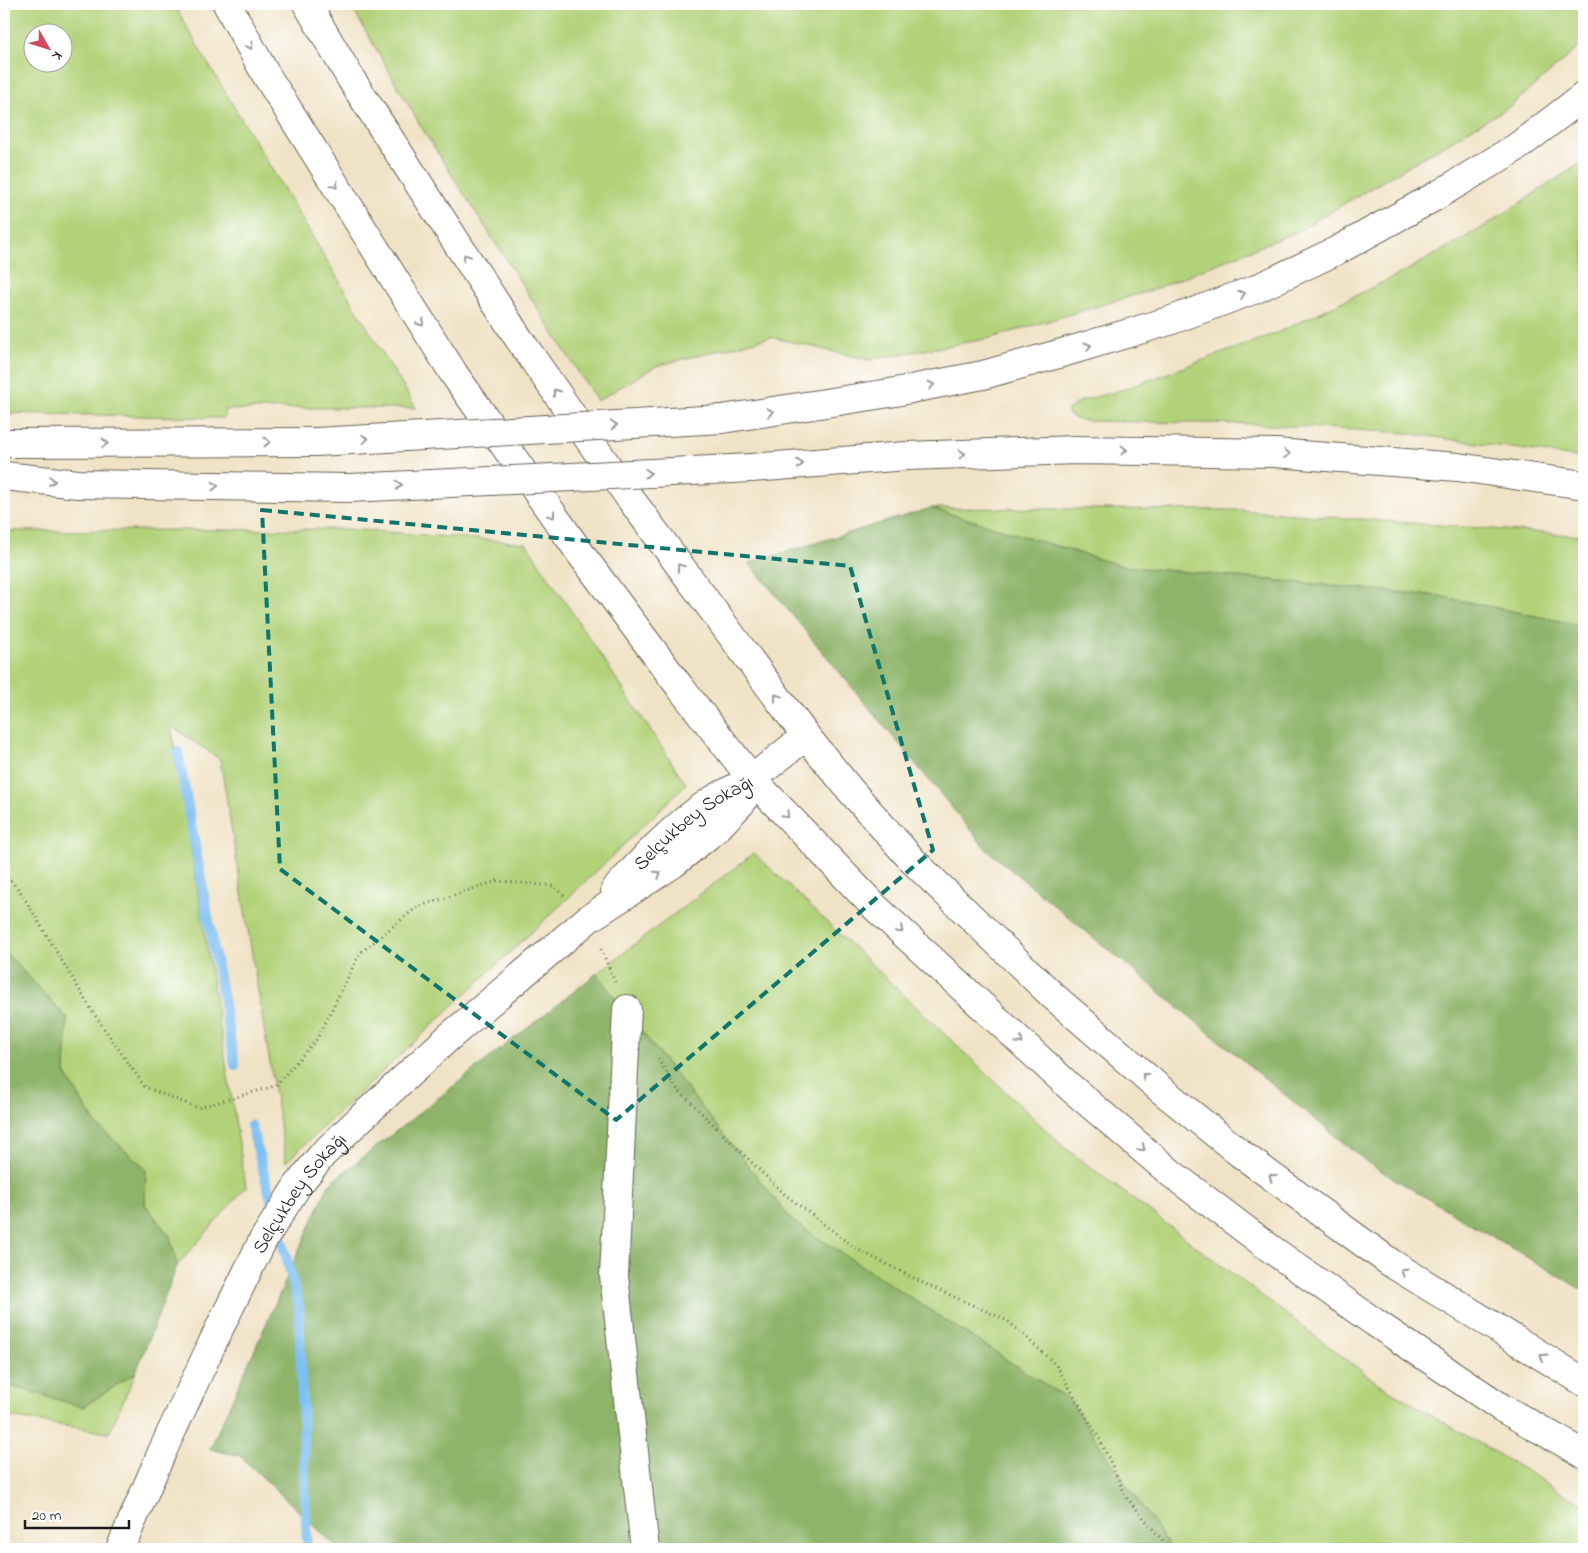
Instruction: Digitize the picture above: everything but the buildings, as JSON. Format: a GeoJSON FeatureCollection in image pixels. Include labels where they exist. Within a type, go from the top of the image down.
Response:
{"type":"FeatureCollection","features":[{"type":"Feature","properties":{"kind":"main road"},"geometry":{"type":"LineString","coordinates":[[227,4],[265,73],[454,374],[583,557],[752,780],[876,907],[1071,1088],[1172,1174],[1271,1249],[1374,1322],[1502,1408],[1584,1454]]}},
{"type":"Feature","properties":{"kind":"main road"},"geometry":{"type":"LineString","coordinates":[[307,4],[356,87],[519,339],[629,498],[806,736],[851,791],[913,861],[1052,995],[1159,1088],[1241,1154],[1391,1263],[1584,1382]]}},
{"type":"Feature","properties":{"kind":"main road"},"geometry":{"type":"LineString","coordinates":[[4,443],[316,442],[722,419],[890,393],[983,375],[1069,352],[1169,321],[1256,289],[1338,250],[1436,196],[1517,147],[1584,96]]}},
{"type":"Feature","properties":{"kind":"main road"},"geometry":{"type":"LineString","coordinates":[[4,476],[78,484],[350,488],[751,468],[907,456],[1077,450],[1275,453],[1458,467],[1584,485]]}},
{"type":"Feature","properties":{"kind":"main road","name":"Selçukbey Sokağı"},"geometry":{"type":"LineString","coordinates":[[120,1549],[162,1452],[263,1240],[298,1185],[323,1154],[450,1037],[588,919],[656,845],[712,800],[752,780],[806,736]]}},
{"type":"Feature","properties":{"kind":"main road"},"geometry":{"type":"LineString","coordinates":[[627,1009],[614,1276],[645,1549]]}},
{"type":"Feature","properties":{"kind":"path"},"geometry":{"type":"LineString","coordinates":[[4,873],[20,891],[94,1014],[145,1087],[198,1108],[275,1086],[317,1039],[360,953],[417,907],[497,881],[554,886],[588,919],[627,1009]]}},
{"type":"Feature","properties":{"kind":"path"},"geometry":{"type":"LineString","coordinates":[[656,1056],[675,1087],[783,1193],[855,1248],[921,1282],[1008,1321],[1056,1366],[1099,1438],[1127,1498],[1170,1549]]}},
{"type":"Feature","properties":{"kind":"highlighted area"},"geometry":{"type":"Polygon","coordinates":[[[262,510],[850,566],[933,850],[616,1120],[280,869],[262,510]]]}},
{"type":"Feature","properties":{"kind":"green space"},"geometry":{"type":"Polygon","coordinates":[[[4,4],[174,4],[416,408],[224,410],[225,418],[4,413],[4,4]]]}},
{"type":"Feature","properties":{"kind":"green space"},"geometry":{"type":"Polygon","coordinates":[[[350,4],[1584,4],[1584,43],[1512,105],[1298,231],[1152,290],[991,338],[869,360],[771,337],[656,366],[597,401],[423,130],[350,4]]]}},
{"type":"Feature","properties":{"kind":"green space"},"geometry":{"type":"Polygon","coordinates":[[[1584,161],[1584,458],[1406,433],[1253,424],[1091,421],[1076,419],[1066,412],[1078,402],[1125,389],[1279,332],[1404,272],[1485,226],[1584,161]]]}},
{"type":"Feature","properties":{"kind":"green space"},"geometry":{"type":"Polygon","coordinates":[[[931,508],[1240,510],[1584,536],[1584,626],[1439,596],[1122,566],[931,508]]]}},
{"type":"Feature","properties":{"kind":"green space"},"geometry":{"type":"Polygon","coordinates":[[[931,508],[1122,566],[1439,596],[1584,626],[1584,1291],[1368,1163],[987,850],[749,563],[931,508]]]}},
{"type":"Feature","properties":{"kind":"green space"},"geometry":{"type":"Polygon","coordinates":[[[349,529],[526,543],[686,784],[598,870],[286,1162],[220,759],[171,726],[246,1187],[177,1266],[170,1237],[145,1204],[146,1169],[95,1123],[65,1073],[67,1018],[4,951],[4,531],[349,529]]]}},
{"type":"Feature","properties":{"kind":"green space"},"geometry":{"type":"Polygon","coordinates":[[[754,853],[1065,1148],[1379,1384],[1584,1505],[1584,1549],[1171,1549],[1069,1400],[792,1221],[596,974],[754,853]]]}},
{"type":"Feature","properties":{"kind":"green space"},"geometry":{"type":"Polygon","coordinates":[[[4,951],[67,1018],[65,1073],[95,1123],[146,1169],[145,1204],[170,1237],[177,1266],[136,1372],[83,1407],[4,1384],[4,951]]]}},
{"type":"Feature","properties":{"kind":"green space"},"geometry":{"type":"Polygon","coordinates":[[[596,974],[792,1221],[1069,1400],[1171,1549],[339,1549],[240,1456],[210,1449],[329,1184],[596,974]]]}},
{"type":"Feature","properties":{"kind":"green space"},"geometry":{"type":"Polygon","coordinates":[[[136,1372],[109,1433],[4,1416],[4,1384],[83,1407],[136,1372]]]}},
{"type":"Feature","properties":{"kind":"waterway"},"geometry":{"type":"LineString","coordinates":[[178,752],[235,1065]]}},
{"type":"Feature","properties":{"kind":"waterway"},"geometry":{"type":"LineString","coordinates":[[251,1125],[299,1305],[307,1549]]}}]}
